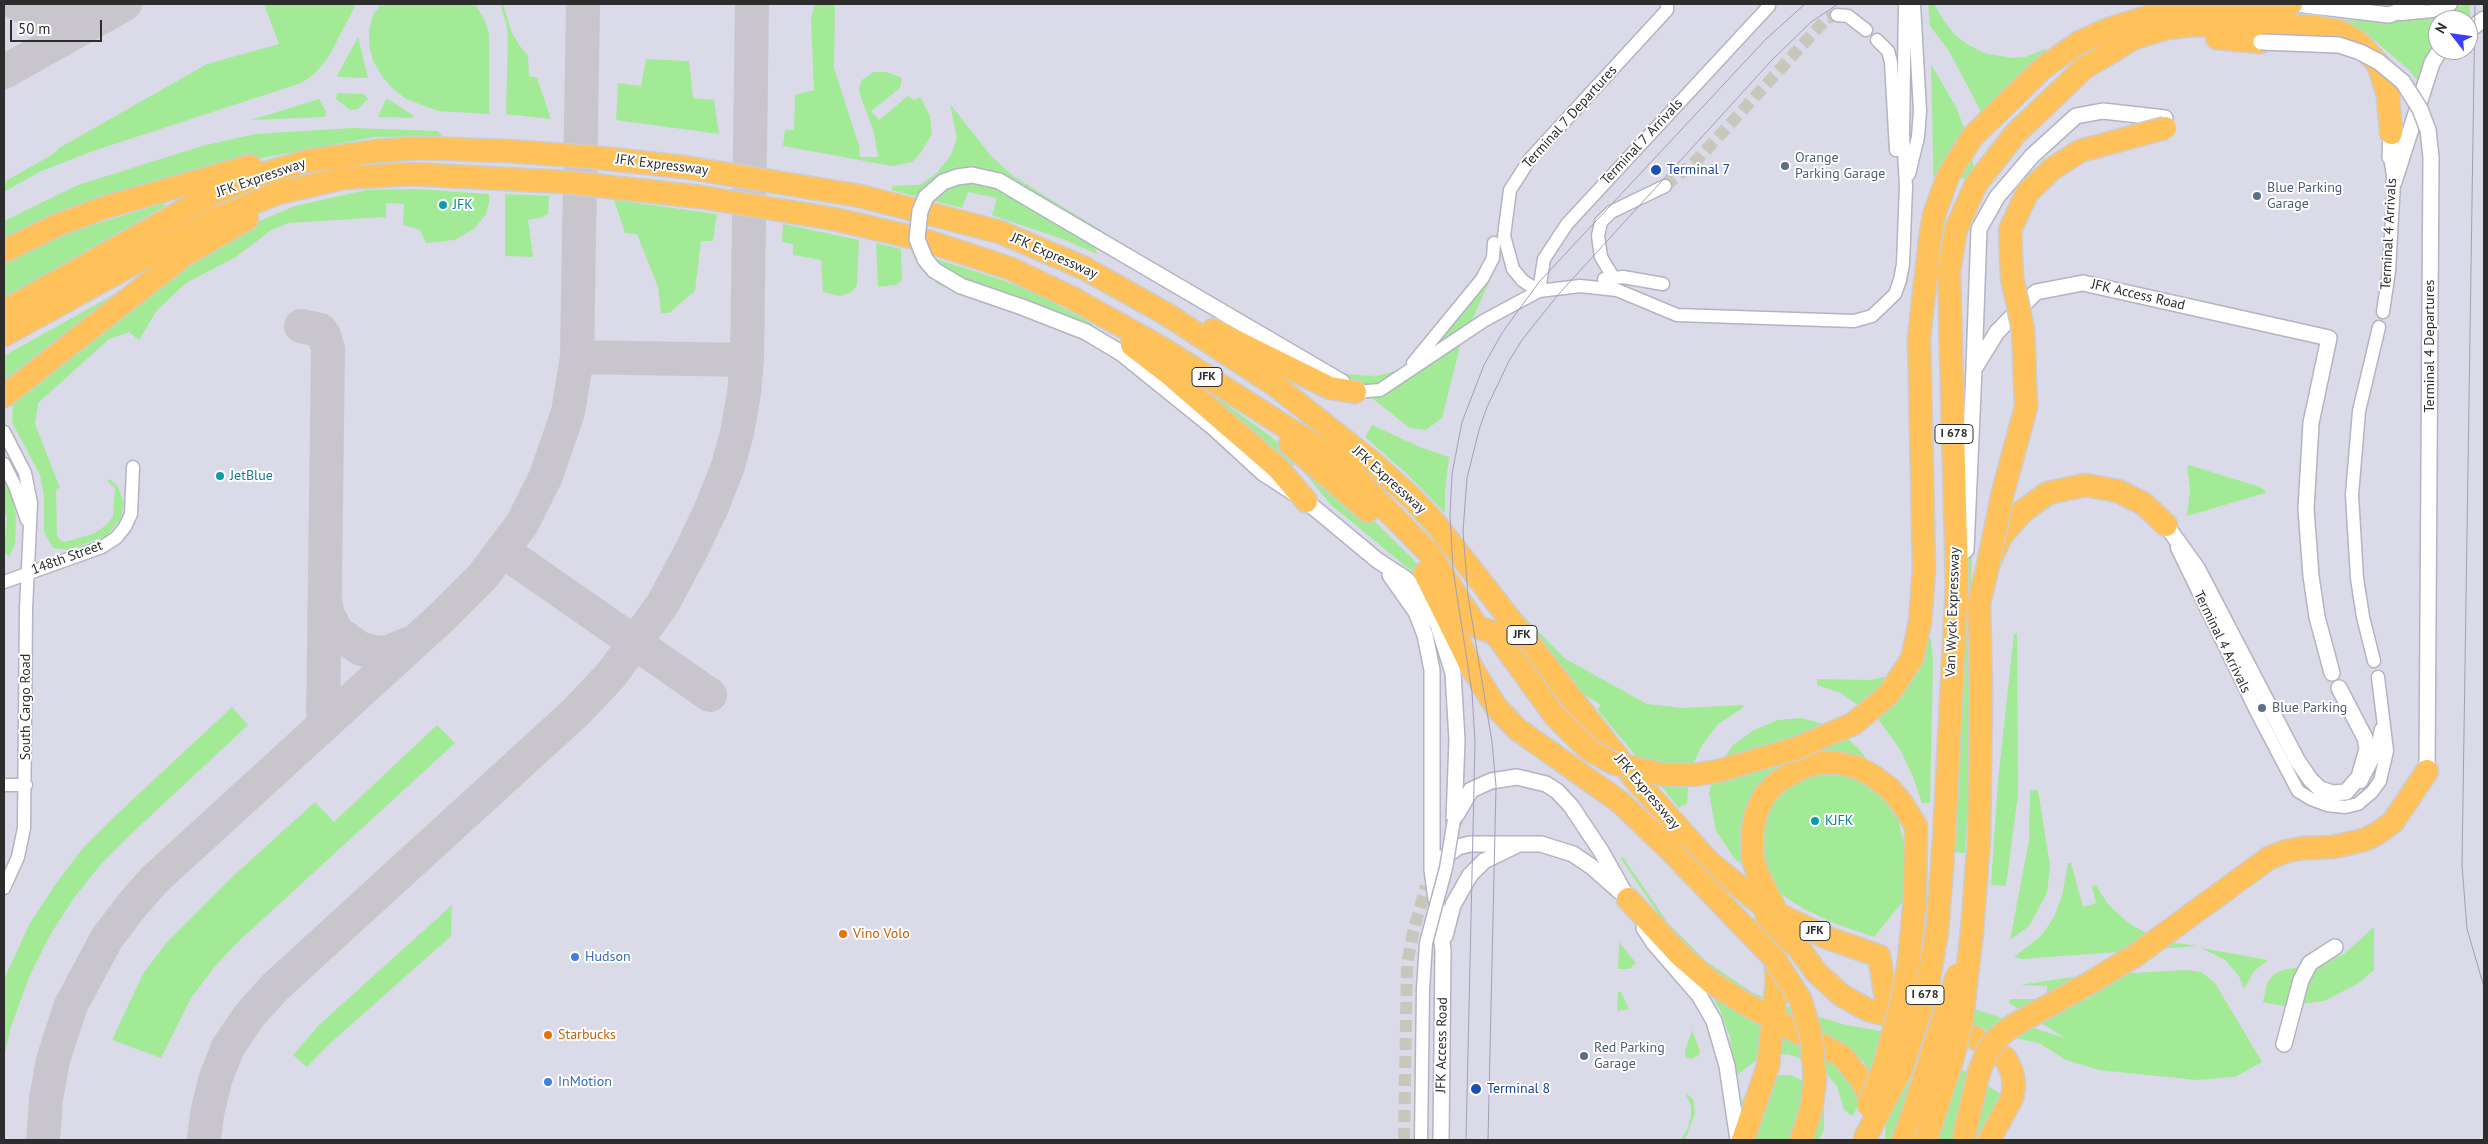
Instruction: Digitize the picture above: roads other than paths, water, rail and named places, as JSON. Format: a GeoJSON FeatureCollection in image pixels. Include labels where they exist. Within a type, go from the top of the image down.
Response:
{"type":"FeatureCollection","features":[{"type":"Feature","properties":{"kind":"highway","name":"JFK Expressway"},"geometry":{"type":"LineString","coordinates":[[4,335],[196,228],[257,200],[300,186],[343,178],[388,174],[434,175],[529,179],[657,191],[834,219],[902,234],[966,252],[1030,276],[1165,350],[1338,461],[1406,516],[1442,556],[1486,630],[1556,716],[1588,749],[1613,763],[1665,775],[1693,775],[1718,771],[1797,748],[1853,724],[1888,695],[1912,659],[1920,622],[1924,570],[1919,338],[1934,215],[1948,176],[1972,137],[2032,76],[2065,52],[2108,28],[2154,15],[2186,10],[2260,8],[2291,4]]}},
{"type":"Feature","properties":{"kind":"highway"},"geometry":{"type":"LineString","coordinates":[[2047,100],[2076,74],[2101,56],[2134,38],[2167,28],[2203,24],[2312,26],[2342,32],[2358,42],[2373,57],[2382,75],[2388,95],[2391,133]]}},
{"type":"Feature","properties":{"kind":"highway"},"geometry":{"type":"LineString","coordinates":[[2047,100],[2097,67],[2149,44],[2171,39],[2197,37],[2261,42]]}},
{"type":"Feature","properties":{"kind":"highway","name":"Van Wyck Expressway"},"geometry":{"type":"LineString","coordinates":[[1864,1140],[1901,1070],[1924,999],[1937,932],[1957,584],[1949,285],[1953,243],[1968,200],[2001,150],[2047,100]]}},
{"type":"Feature","properties":{"kind":"highway"},"geometry":{"type":"LineString","coordinates":[[1988,565],[2003,492],[2026,407],[2023,329],[2012,278],[2010,230],[2027,193],[2052,169],[2080,151],[2165,123]]}},
{"type":"Feature","properties":{"kind":"highway","name":"JFK Expressway"},"geometry":{"type":"LineString","coordinates":[[4,311],[216,192],[263,174],[328,157],[419,148],[500,150],[629,161],[773,180],[897,204],[1000,232],[1063,258],[1143,300],[1275,385],[1373,463],[1413,500],[1447,538],[1634,778],[1709,862],[1772,916],[1879,956],[1889,1016]]}},
{"type":"Feature","properties":{"kind":"highway"},"geometry":{"type":"LineString","coordinates":[[4,251],[57,226],[106,207],[245,166],[328,157]]}},
{"type":"Feature","properties":{"kind":"highway"},"geometry":{"type":"LineString","coordinates":[[4,396],[168,267],[198,246],[236,224],[279,206],[327,192],[368,183],[434,175]]}},
{"type":"Feature","properties":{"kind":"highway"},"geometry":{"type":"LineString","coordinates":[[1072,298],[1167,372],[1222,418],[1278,468],[1306,501]]}},
{"type":"Feature","properties":{"kind":"highway"},"geometry":{"type":"LineString","coordinates":[[1143,300],[1239,342],[1330,388],[1355,392]]}},
{"type":"Feature","properties":{"kind":"highway"},"geometry":{"type":"LineString","coordinates":[[1165,350],[1289,444],[1359,502],[1399,540],[1428,576],[1472,668],[1496,707],[1517,729],[1614,797],[1673,853],[1775,960],[1800,999],[1811,1035],[1815,1075],[1811,1110],[1801,1140]]}},
{"type":"Feature","properties":{"kind":"highway"},"geometry":{"type":"LineString","coordinates":[[1988,565],[2001,536],[2023,511],[2052,491],[2085,485],[2118,491],[2144,504],[2166,525]]}},
{"type":"Feature","properties":{"kind":"highway","name":"Van Wyck Expressway"},"geometry":{"type":"LineString","coordinates":[[1903,1140],[1972,931],[1979,838],[1981,694],[1979,603],[1988,565]]}},
{"type":"Feature","properties":{"kind":"highway"},"geometry":{"type":"LineString","coordinates":[[1743,1140],[1768,1066],[1777,980],[1772,916],[1753,859],[1752,837],[1755,816],[1764,796],[1776,782],[1789,774],[1820,763],[1838,763],[1856,767],[1873,776],[1890,789],[1901,802],[1916,826],[1914,919],[1903,998],[1883,1070],[1856,1140]]}},
{"type":"Feature","properties":{"kind":"highway"},"geometry":{"type":"LineString","coordinates":[[1962,1140],[1979,1072],[1988,1050],[1998,1037],[2014,1025],[2093,982],[2136,955],[2269,858],[2287,850],[2348,844],[2364,840],[2378,833],[2393,822],[2427,771]]}},
{"type":"Feature","properties":{"kind":"highway"},"geometry":{"type":"LineString","coordinates":[[1628,899],[1681,956],[1711,982],[1742,1002],[1833,1050],[1850,1064],[1863,1082],[1872,1104],[1874,1140]]}},
{"type":"Feature","properties":{"kind":"highway"},"geometry":{"type":"LineString","coordinates":[[1772,916],[1816,972],[1841,995],[1868,1010],[1966,1034],[1988,1044],[2006,1059],[2012,1072],[2014,1085],[2012,1098],[1989,1140]]}},
{"type":"Feature","properties":{"kind":"highway"},"geometry":{"type":"LineString","coordinates":[[1926,1140],[1948,1077],[1955,1049],[1963,1009],[1972,931]]}},
{"type":"Feature","properties":{"kind":"street","name":"Terminal 7 Departures"},"geometry":{"type":"LineString","coordinates":[[1539,291],[1524,281],[1513,269],[1504,236],[1510,190],[1525,165],[1667,10],[1667,4]]}},
{"type":"Feature","properties":{"kind":"street"},"geometry":{"type":"LineString","coordinates":[[1580,286],[1616,290],[1677,315],[1854,321],[1872,316],[1894,294],[1900,280],[1906,186],[1903,135],[1905,4]]}},
{"type":"Feature","properties":{"kind":"street"},"geometry":{"type":"LineString","coordinates":[[1906,186],[1918,137],[1920,111],[1914,4]]}},
{"type":"Feature","properties":{"kind":"street"},"geometry":{"type":"LineString","coordinates":[[2296,4],[2389,15],[2432,11],[2451,4]]}},
{"type":"Feature","properties":{"kind":"street"},"geometry":{"type":"LineString","coordinates":[[2389,15],[2418,4]]}},
{"type":"Feature","properties":{"kind":"street","name":"Terminal 7 Arrivals"},"geometry":{"type":"LineString","coordinates":[[1539,291],[1544,259],[1567,224],[1769,6]]}},
{"type":"Feature","properties":{"kind":"street"},"geometry":{"type":"LineString","coordinates":[[1836,15],[1848,16],[1866,30]]}},
{"type":"Feature","properties":{"kind":"street"},"geometry":{"type":"LineString","coordinates":[[1877,40],[1888,51],[1891,62],[1897,157],[1906,186]]}},
{"type":"Feature","properties":{"kind":"street","name":"Terminal 4 Departures"},"geometry":{"type":"LineString","coordinates":[[2261,42],[2339,45],[2370,56],[2388,68],[2403,82],[2420,109],[2428,130],[2432,172],[2427,771]]}},
{"type":"Feature","properties":{"kind":"street"},"geometry":{"type":"LineString","coordinates":[[2394,182],[2434,60]]}},
{"type":"Feature","properties":{"kind":"street"},"geometry":{"type":"LineString","coordinates":[[1944,829],[1956,777],[1974,368],[1978,229],[1997,197],[2032,156],[2076,116],[2103,111],[2165,123]]}},
{"type":"Feature","properties":{"kind":"street"},"geometry":{"type":"LineString","coordinates":[[2390,157],[2391,133]]}},
{"type":"Feature","properties":{"kind":"street","name":"Terminal 4 Arrivals"},"geometry":{"type":"LineString","coordinates":[[2383,312],[2389,278],[2394,182],[2390,157]]}},
{"type":"Feature","properties":{"kind":"street"},"geometry":{"type":"LineString","coordinates":[[1454,820],[1457,724],[1453,674],[1438,625],[1426,604],[1406,579],[1377,560],[1306,501],[1263,473],[1200,416],[1121,353],[1086,332],[961,286],[934,270],[925,259],[917,239],[920,211],[926,197],[943,182],[957,177],[972,175],[999,182],[1355,392],[1380,390],[1485,320],[1539,291],[1580,286],[1623,277],[1663,284]]}},
{"type":"Feature","properties":{"kind":"street"},"geometry":{"type":"LineString","coordinates":[[1613,278],[1601,257],[1598,236],[1601,222],[1611,212],[1665,186]]}},
{"type":"Feature","properties":{"kind":"street"},"geometry":{"type":"LineString","coordinates":[[1401,376],[1482,279],[1493,258],[1494,243]]}},
{"type":"Feature","properties":{"kind":"street","name":"JFK Access Road"},"geometry":{"type":"LineString","coordinates":[[1974,368],[1997,332],[2036,292],[2083,282],[2329,338],[2311,423],[2306,510],[2311,576],[2317,617],[2332,673]]}},
{"type":"Feature","properties":{"kind":"street"},"geometry":{"type":"LineString","coordinates":[[2374,661],[2356,578],[2352,495],[2360,404],[2379,327]]}},
{"type":"Feature","properties":{"kind":"street","name":"South Cargo Road"},"geometry":{"type":"LineString","coordinates":[[4,432],[28,482],[31,503],[28,523],[27,573],[26,785],[21,848],[4,888]]}},
{"type":"Feature","properties":{"kind":"street","name":"South Cargo Road"},"geometry":{"type":"LineString","coordinates":[[4,464],[15,486],[28,523]]}},
{"type":"Feature","properties":{"kind":"street","name":"148th Street"},"geometry":{"type":"LineString","coordinates":[[4,582],[102,547],[116,538],[125,527],[131,514],[133,467]]}},
{"type":"Feature","properties":{"kind":"street"},"geometry":{"type":"LineString","coordinates":[[2166,525],[2197,568],[2306,772],[2320,789],[2333,793],[2346,792],[2364,780],[2376,753],[2384,718]]}},
{"type":"Feature","properties":{"kind":"street","name":"Terminal 4 Arrivals"},"geometry":{"type":"LineString","coordinates":[[2166,525],[2256,711],[2298,791],[2326,805],[2345,807],[2358,804],[2372,792],[2380,781],[2387,751],[2378,677]]}},
{"type":"Feature","properties":{"kind":"street"},"geometry":{"type":"LineString","coordinates":[[1377,560],[1410,602],[1425,635],[1431,657],[1443,950]]}},
{"type":"Feature","properties":{"kind":"street"},"geometry":{"type":"LineString","coordinates":[[2339,688],[2365,738],[2367,749],[2358,777],[2346,792]]}},
{"type":"Feature","properties":{"kind":"street"},"geometry":{"type":"LineString","coordinates":[[1421,1140],[1425,954],[1439,869],[1454,820],[1466,796],[1477,786],[1491,780],[1509,777],[1540,781],[1557,791],[1571,806],[1601,850],[1653,942],[1699,995],[1709,1011],[1718,1032],[1727,1066],[1738,1140]]}},
{"type":"Feature","properties":{"kind":"street"},"geometry":{"type":"LineString","coordinates":[[4,785],[26,785]]}},
{"type":"Feature","properties":{"kind":"street"},"geometry":{"type":"LineString","coordinates":[[1426,886],[1439,869],[1446,855],[1465,845],[1500,842],[1547,845],[1573,854],[1592,867],[1628,899]]}},
{"type":"Feature","properties":{"kind":"street"},"geometry":{"type":"LineString","coordinates":[[1443,950],[1452,905],[1470,875],[1484,861],[1520,844]]}},
{"type":"Feature","properties":{"kind":"street"},"geometry":{"type":"LineString","coordinates":[[2284,1044],[2301,980],[2310,963],[2335,947]]}},
{"type":"Feature","properties":{"kind":"street","name":"JFK Access Road"},"geometry":{"type":"LineString","coordinates":[[1440,1140],[1443,950]]}},
{"type":"Feature","properties":{"kind":"tunnel"},"geometry":{"type":"LineString","coordinates":[[1665,186],[1697,160],[1827,18],[1837,15]]}},
{"type":"Feature","properties":{"kind":"tunnel"},"geometry":{"type":"LineString","coordinates":[[1404,1140],[1407,964],[1413,933],[1426,886]]}},
{"type":"Feature","properties":{"kind":"tram line"},"geometry":{"type":"LineString","coordinates":[[1466,1140],[1475,742],[1472,692],[1453,570],[1450,515],[1452,474],[1462,422],[1484,365],[1502,333],[1539,282],[1766,39],[1805,4]]}},
{"type":"Feature","properties":{"kind":"tram line"},"geometry":{"type":"LineString","coordinates":[[1488,1140],[1496,786],[1492,742],[1468,596],[1463,531],[1467,478],[1479,430],[1487,407],[1509,361],[1522,340],[1557,296],[1772,60],[1811,22],[1838,4]]}},
{"type":"Feature","properties":{"kind":"tram line"},"geometry":{"type":"LineString","coordinates":[[2475,4],[2462,865],[2467,929],[2484,987]]}},
{"type":"Feature","properties":{"kind":"place","name":"Orange Parking Garage"},"geometry":{"type":"Point","coordinates":[1785,166]}},
{"type":"Feature","properties":{"kind":"place","name":"Terminal 7"},"geometry":{"type":"Point","coordinates":[1656,170]}},
{"type":"Feature","properties":{"kind":"place","name":"Blue Parking Garage"},"geometry":{"type":"Point","coordinates":[2257,196]}},
{"type":"Feature","properties":{"kind":"place","name":"JFK"},"geometry":{"type":"Point","coordinates":[443,205]}},
{"type":"Feature","properties":{"kind":"place","name":"JetBlue"},"geometry":{"type":"Point","coordinates":[220,476]}},
{"type":"Feature","properties":{"kind":"place","name":"Blue Parking"},"geometry":{"type":"Point","coordinates":[2262,708]}},
{"type":"Feature","properties":{"kind":"place","name":"KJFK"},"geometry":{"type":"Point","coordinates":[1815,821]}},
{"type":"Feature","properties":{"kind":"place","name":"Vino Volo"},"geometry":{"type":"Point","coordinates":[843,934]}},
{"type":"Feature","properties":{"kind":"place","name":"Hudson"},"geometry":{"type":"Point","coordinates":[575,957]}},
{"type":"Feature","properties":{"kind":"place","name":"Starbucks"},"geometry":{"type":"Point","coordinates":[548,1035]}},
{"type":"Feature","properties":{"kind":"place","name":"Red Parking Garage"},"geometry":{"type":"Point","coordinates":[1584,1056]}},
{"type":"Feature","properties":{"kind":"place","name":"InMotion"},"geometry":{"type":"Point","coordinates":[548,1082]}},
{"type":"Feature","properties":{"kind":"place","name":"Terminal 8"},"geometry":{"type":"Point","coordinates":[1476,1089]}}]}
